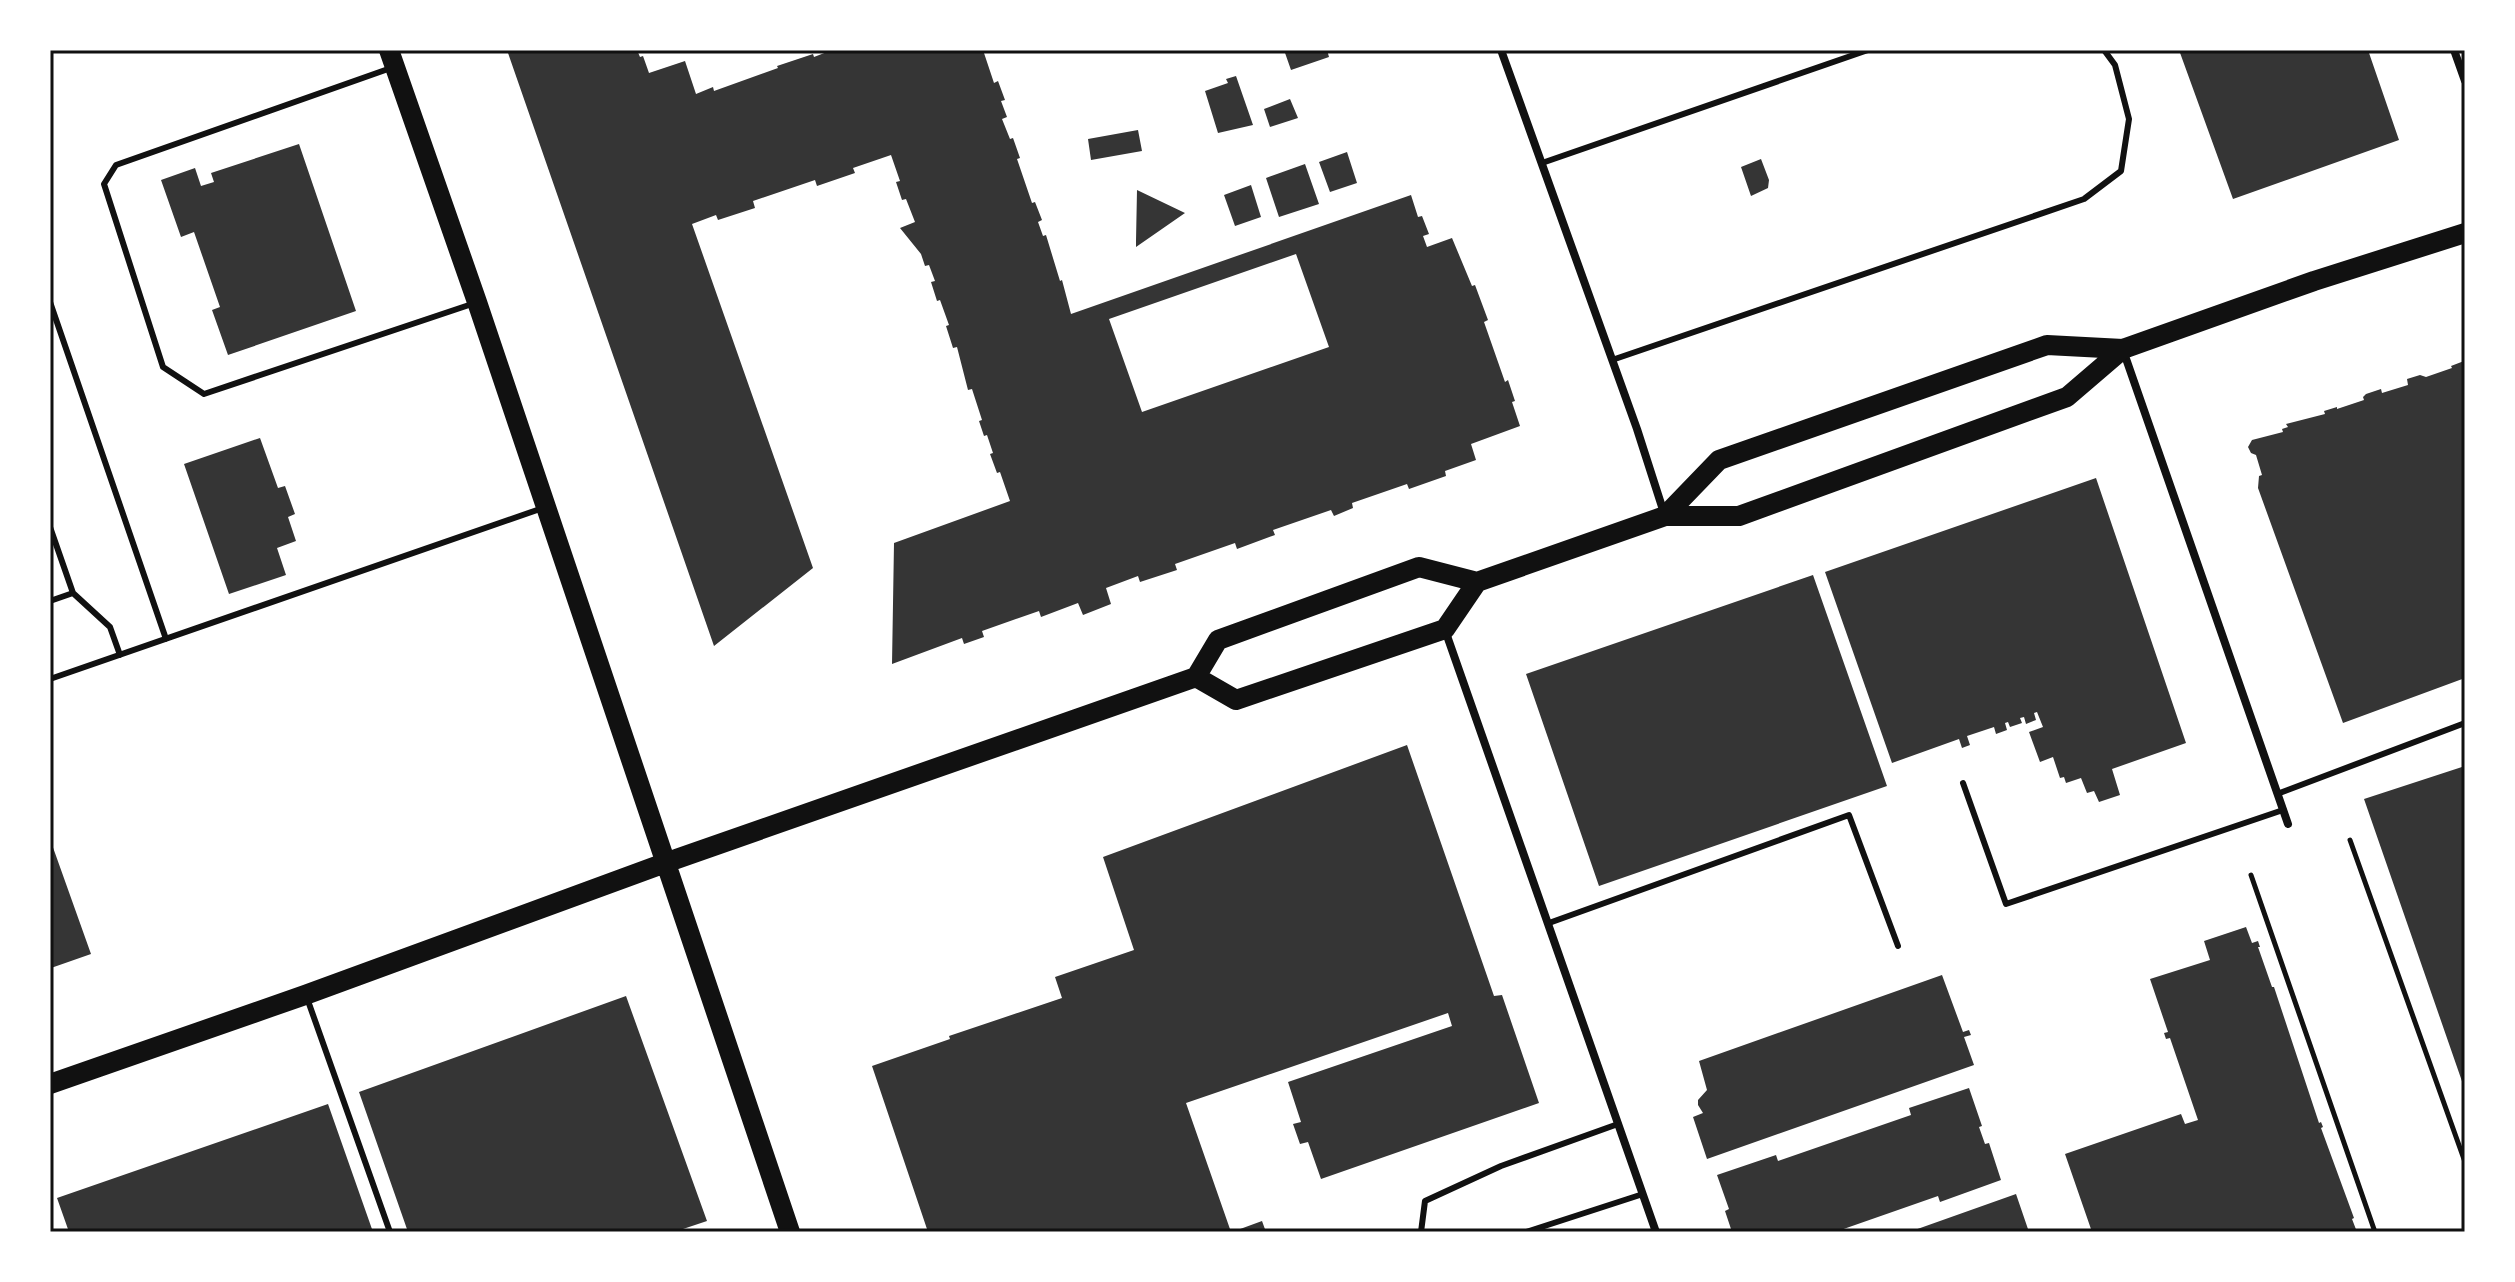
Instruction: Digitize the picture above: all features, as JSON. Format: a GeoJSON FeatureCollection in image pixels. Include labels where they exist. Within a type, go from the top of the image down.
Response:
{"type":"FeatureCollection","features":[{"type":"Feature","properties":{"kind":"main road"},"geometry":{"type":"LineString","coordinates":[[391,58],[477,302],[790,1232]]}},
{"type":"Feature","properties":{"kind":"main road"},"geometry":{"type":"LineString","coordinates":[[50,1084],[305,995],[665,863],[1196,677],[1218,640],[1419,567],[1477,582],[1665,516],[1739,516],[2067,397],[2123,349],[2314,281],[2465,233]]}},
{"type":"Feature","properties":{"kind":"main road"},"geometry":{"type":"LineString","coordinates":[[1665,516],[1719,460],[2047,345],[2123,349]]}},
{"type":"Feature","properties":{"kind":"main road"},"geometry":{"type":"LineString","coordinates":[[1196,677],[1236,700],[1445,629],[1477,582]]}},
{"type":"Feature","properties":{"kind":"street"},"geometry":{"type":"LineString","coordinates":[[1501,50],[1665,516]]}},
{"type":"Feature","properties":{"kind":"street"},"geometry":{"type":"LineString","coordinates":[[2454,50],[2465,81]]}},
{"type":"Feature","properties":{"kind":"street"},"geometry":{"type":"LineString","coordinates":[[2123,349],[2288,824]]}},
{"type":"Feature","properties":{"kind":"street"},"geometry":{"type":"LineString","coordinates":[[1445,629],[1656,1232]]}},
{"type":"Feature","properties":{"kind":"lane"},"geometry":{"type":"LineString","coordinates":[[1542,163],[1868,50]]}},
{"type":"Feature","properties":{"kind":"lane"},"geometry":{"type":"LineString","coordinates":[[1612,360],[2084,199],[2121,171],[2129,119],[2115,65],[2104,50]]}},
{"type":"Feature","properties":{"kind":"lane"},"geometry":{"type":"LineString","coordinates":[[391,58],[116,165],[104,184],[163,367],[204,394],[477,302]]}},
{"type":"Feature","properties":{"kind":"lane"},"geometry":{"type":"LineString","coordinates":[[50,302],[166,639]]}},
{"type":"Feature","properties":{"kind":"lane"},"geometry":{"type":"LineString","coordinates":[[50,679],[546,507]]}},
{"type":"Feature","properties":{"kind":"lane"},"geometry":{"type":"LineString","coordinates":[[50,527],[73,593],[110,627],[120,655]]}},
{"type":"Feature","properties":{"kind":"lane"},"geometry":{"type":"LineString","coordinates":[[50,601],[73,593]]}},
{"type":"Feature","properties":{"kind":"lane"},"geometry":{"type":"LineString","coordinates":[[2277,794],[2465,723]]}},
{"type":"Feature","properties":{"kind":"lane"},"geometry":{"type":"LineString","coordinates":[[1963,783],[2006,904],[2283,810]]}},
{"type":"Feature","properties":{"kind":"lane"},"geometry":{"type":"LineString","coordinates":[[1549,923],[1849,815],[1898,946]]}},
{"type":"Feature","properties":{"kind":"lane"},"geometry":{"type":"LineString","coordinates":[[305,995],[390,1232]]}},
{"type":"Feature","properties":{"kind":"lane"},"geometry":{"type":"LineString","coordinates":[[1421,1232],[1425,1201],[1501,1166],[1618,1124]]}},
{"type":"Feature","properties":{"kind":"lane"},"geometry":{"type":"LineString","coordinates":[[1526,1232],[1643,1194]]}},
{"type":"Feature","properties":{"kind":"path"},"geometry":{"type":"LineString","coordinates":[[2350,840],[2465,1162]]}},
{"type":"Feature","properties":{"kind":"path"},"geometry":{"type":"LineString","coordinates":[[2251,875],[2375,1232]]}},
{"type":"Feature","properties":{"kind":"building"},"geometry":{"type":"Polygon","coordinates":[[[507,50],[637,50],[640,57],[643,56],[649,73],[685,61],[696,94],[713,87],[714,91],[777,66],[832,50],[983,50],[994,83],[998,81],[1005,100],[1001,101],[1007,117],[1002,119],[1010,139],[1013,138],[1020,158],[1017,159],[1032,203],[1035,202],[1042,220],[1038,222],[1043,236],[1046,235],[1071,314],[1411,195],[1418,217],[1422,216],[1429,234],[1423,236],[1427,247],[1452,238],[1488,320],[1484,322],[1505,382],[1508,380],[1520,426],[1471,444],[1476,460],[1445,471],[1446,476],[1409,489],[1407,484],[1352,503],[1353,508],[1334,516],[1331,510],[1273,530],[1275,535],[1237,549],[1235,543],[1175,564],[1177,570],[1140,582],[1138,576],[1106,588],[1111,604],[1083,615],[1078,603],[1041,617],[1039,611],[982,631],[984,637],[964,644],[962,638],[892,664],[894,543],[1010,501],[990,454],[993,453],[979,421],[982,420],[972,389],[968,390],[957,347],[953,348],[946,326],[949,325],[931,282],[935,281],[929,265],[925,266],[921,254],[900,228],[915,222],[906,199],[902,200],[896,182],[900,181],[891,155],[853,168],[855,173],[817,186],[815,180],[753,201],[755,208],[718,220],[716,215],[692,224],[813,568],[714,646],[507,50]],[[1296,254],[1109,319],[1142,412],[1329,347],[1296,254]]]}},
{"type":"Feature","properties":{"kind":"building"},"geometry":{"type":"Polygon","coordinates":[[[1284,50],[1327,50],[1329,57],[1291,70],[1284,50]]]}},
{"type":"Feature","properties":{"kind":"building"},"geometry":{"type":"Polygon","coordinates":[[[2179,50],[2368,50],[2399,140],[2233,199],[2179,50]]]}},
{"type":"Feature","properties":{"kind":"building"},"geometry":{"type":"Polygon","coordinates":[[[1236,76],[1253,125],[1218,133],[1205,91],[1228,83],[1226,79],[1236,76]]]}},
{"type":"Feature","properties":{"kind":"building"},"geometry":{"type":"Polygon","coordinates":[[[1290,99],[1298,118],[1270,127],[1264,109],[1290,99]]]}},
{"type":"Feature","properties":{"kind":"building"},"geometry":{"type":"Polygon","coordinates":[[[1138,130],[1142,151],[1091,160],[1088,139],[1138,130]]]}},
{"type":"Feature","properties":{"kind":"building"},"geometry":{"type":"Polygon","coordinates":[[[299,144],[356,311],[228,355],[212,310],[220,307],[194,232],[181,237],[161,180],[195,168],[201,186],[214,182],[211,173],[299,144]]]}},
{"type":"Feature","properties":{"kind":"building"},"geometry":{"type":"Polygon","coordinates":[[[1347,152],[1357,183],[1330,192],[1319,162],[1347,152]]]}},
{"type":"Feature","properties":{"kind":"building"},"geometry":{"type":"Polygon","coordinates":[[[1761,159],[1769,180],[1768,188],[1751,196],[1741,167],[1761,159]]]}},
{"type":"Feature","properties":{"kind":"building"},"geometry":{"type":"Polygon","coordinates":[[[1305,164],[1319,204],[1279,217],[1266,178],[1305,164]]]}},
{"type":"Feature","properties":{"kind":"building"},"geometry":{"type":"Polygon","coordinates":[[[1251,185],[1261,217],[1235,226],[1224,195],[1251,185]]]}},
{"type":"Feature","properties":{"kind":"building"},"geometry":{"type":"Polygon","coordinates":[[[1137,190],[1185,213],[1136,247],[1136,241],[1137,190]]]}},
{"type":"Feature","properties":{"kind":"building"},"geometry":{"type":"Polygon","coordinates":[[[2464,361],[2465,678],[2343,723],[2258,488],[2259,476],[2262,475],[2256,455],[2248,447],[2252,440],[2283,432],[2282,429],[2288,427],[2286,424],[2364,400],[2366,394],[2381,389],[2382,393],[2408,385],[2407,379],[2420,375],[2426,377],[2464,361]]]}},
{"type":"Feature","properties":{"kind":"building"},"geometry":{"type":"Polygon","coordinates":[[[260,438],[278,488],[285,486],[295,514],[288,517],[296,541],[277,548],[286,575],[229,594],[184,464],[260,438]]]}},
{"type":"Feature","properties":{"kind":"building"},"geometry":{"type":"Polygon","coordinates":[[[2096,478],[2186,743],[2112,769],[2120,795],[2099,802],[2094,791],[2087,793],[2081,778],[2066,783],[2064,777],[2060,778],[2053,757],[2040,762],[2029,732],[2043,727],[2037,712],[2034,713],[2036,720],[2026,724],[2024,717],[2020,718],[2022,723],[2010,727],[2008,722],[2005,723],[2007,730],[1996,734],[1994,727],[1967,736],[1970,745],[1962,748],[1959,739],[1892,763],[1825,572],[2096,478]]]}},
{"type":"Feature","properties":{"kind":"building"},"geometry":{"type":"Polygon","coordinates":[[[1813,575],[1887,786],[1599,886],[1526,674],[1813,575]]]}},
{"type":"Feature","properties":{"kind":"building"},"geometry":{"type":"Polygon","coordinates":[[[1407,745],[1494,996],[1502,995],[1539,1103],[1321,1179],[1308,1142],[1300,1144],[1293,1124],[1301,1122],[1288,1082],[1452,1026],[1448,1013],[1186,1103],[1231,1232],[928,1232],[872,1066],[1062,998],[1055,977],[1134,950],[1103,857],[1407,745]]]}},
{"type":"Feature","properties":{"kind":"building"},"geometry":{"type":"Polygon","coordinates":[[[2465,766],[2465,1090],[2364,799],[2465,766]]]}},
{"type":"Feature","properties":{"kind":"building"},"geometry":{"type":"Polygon","coordinates":[[[50,839],[91,954],[51,968],[50,965],[50,839]]]}},
{"type":"Feature","properties":{"kind":"building"},"geometry":{"type":"Polygon","coordinates":[[[2246,927],[2252,943],[2258,941],[2357,1232],[2092,1232],[2065,1154],[2181,1114],[2185,1124],[2198,1120],[2170,1038],[2166,1039],[2164,1033],[2168,1032],[2150,979],[2210,960],[2204,941],[2246,927]]]}},
{"type":"Feature","properties":{"kind":"building"},"geometry":{"type":"Polygon","coordinates":[[[1942,975],[1963,1032],[1969,1030],[1971,1035],[1964,1037],[1974,1065],[1707,1159],[1693,1117],[1703,1113],[1698,1100],[1707,1090],[1699,1061],[1942,975]]]}},
{"type":"Feature","properties":{"kind":"building"},"geometry":{"type":"Polygon","coordinates":[[[626,996],[707,1221],[674,1232],[408,1232],[359,1092],[626,996]]]}},
{"type":"Feature","properties":{"kind":"building"},"geometry":{"type":"Polygon","coordinates":[[[1969,1088],[1982,1126],[1979,1127],[1985,1144],[1989,1143],[2001,1180],[1940,1202],[1938,1196],[1835,1232],[1732,1232],[1725,1211],[1729,1209],[1717,1175],[1776,1155],[1778,1161],[1911,1115],[1909,1108],[1969,1088]]]}},
{"type":"Feature","properties":{"kind":"building"},"geometry":{"type":"Polygon","coordinates":[[[328,1104],[373,1232],[69,1232],[57,1198],[328,1104]]]}},
{"type":"Feature","properties":{"kind":"building"},"geometry":{"type":"Polygon","coordinates":[[[2016,1194],[2029,1232],[1909,1232],[2016,1194]]]}},
{"type":"Feature","properties":{"kind":"building"},"geometry":{"type":"Polygon","coordinates":[[[1262,1221],[1266,1232],[1232,1232],[1262,1221]]]}}]}
